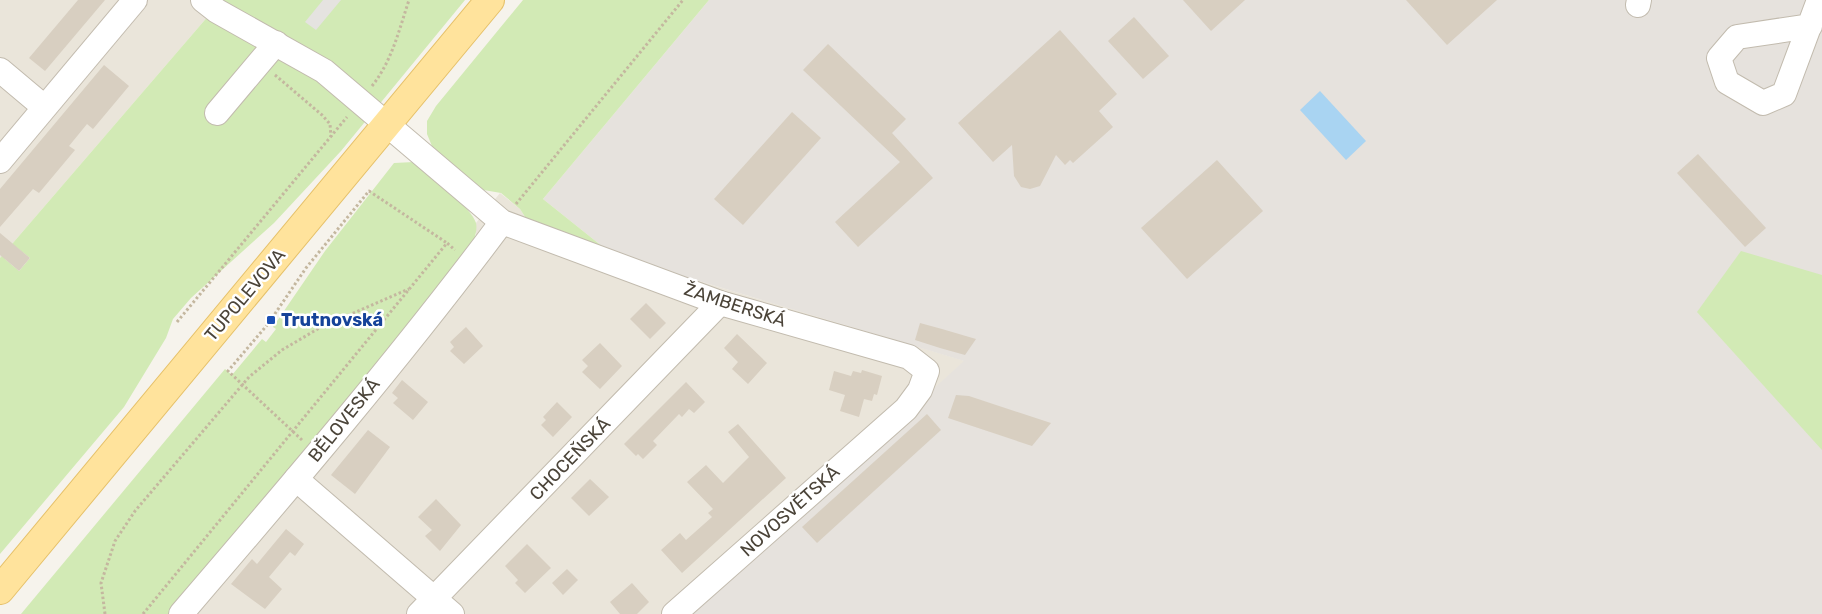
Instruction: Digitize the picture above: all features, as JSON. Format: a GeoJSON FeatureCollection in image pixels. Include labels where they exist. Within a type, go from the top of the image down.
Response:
{"type":"FeatureCollection","features":[{"type":"Feature","properties":{"kind":"main road","name":"TUPOLEVOVA"},"geometry":{"type":"LineString","coordinates":[[0,590],[490,0]]}},
{"type":"Feature","properties":{"kind":"street"},"geometry":{"type":"LineString","coordinates":[[0,161],[135,0]]}},
{"type":"Feature","properties":{"kind":"street"},"geometry":{"type":"LineString","coordinates":[[202,0],[217,11],[324,71],[502,222]]}},
{"type":"Feature","properties":{"kind":"street"},"geometry":{"type":"LineString","coordinates":[[1810,26],[1819,0]]}},
{"type":"Feature","properties":{"kind":"street"},"geometry":{"type":"LineString","coordinates":[[217,113],[276,44]]}},
{"type":"Feature","properties":{"kind":"street"},"geometry":{"type":"LineString","coordinates":[[0,70],[44,107]]}},
{"type":"Feature","properties":{"kind":"street","name":"BĚLOVESKÁ"},"geometry":{"type":"LineString","coordinates":[[181,614],[296,479],[502,222]]}},
{"type":"Feature","properties":{"kind":"street","name":"ŽAMBERSKÁ"},"geometry":{"type":"LineString","coordinates":[[502,222],[720,303],[909,357],[927,371],[920,390],[906,409]]}},
{"type":"Feature","properties":{"kind":"street","name":"CHOCEŇSKÁ"},"geometry":{"type":"LineString","coordinates":[[427,606],[720,303]]}},
{"type":"Feature","properties":{"kind":"street","name":"NOVOSVĚTSKÁ"},"geometry":{"type":"LineString","coordinates":[[674,614],[906,409]]}},
{"type":"Feature","properties":{"kind":"street"},"geometry":{"type":"LineString","coordinates":[[296,479],[427,606],[452,614]]}},
{"type":"Feature","properties":{"kind":"path"},"geometry":{"type":"LineString","coordinates":[[370,88],[382,73],[391,54],[409,0]]}},
{"type":"Feature","properties":{"kind":"path"},"geometry":{"type":"LineString","coordinates":[[502,222],[683,0]]}},
{"type":"Feature","properties":{"kind":"path"},"geometry":{"type":"LineString","coordinates":[[177,322],[347,117]]}},
{"type":"Feature","properties":{"kind":"path"},"geometry":{"type":"LineString","coordinates":[[316,454],[228,371],[268,324],[306,268],[369,191],[447,243],[471,263]]}},
{"type":"Feature","properties":{"kind":"path"},"geometry":{"type":"LineString","coordinates":[[143,614],[447,243]]}},
{"type":"Feature","properties":{"kind":"path"},"geometry":{"type":"LineString","coordinates":[[105,614],[101,582],[115,541],[135,511],[243,385],[276,354],[321,327],[410,289]]}},
{"type":"Feature","properties":{"kind":"shaded area"},"geometry":{"type":"Polygon","coordinates":[[[0,0],[222,0],[0,258],[0,0]]]}},
{"type":"Feature","properties":{"kind":"shaded area"},"geometry":{"type":"Polygon","coordinates":[[[323,0],[341,0],[316,30],[305,22],[323,0]]]}},
{"type":"Feature","properties":{"kind":"shaded area"},"geometry":{"type":"Polygon","coordinates":[[[709,0],[1822,0],[1822,614],[686,614],[964,361],[613,255],[543,199],[709,0]]]}},
{"type":"Feature","properties":{"kind":"shaded area"},"geometry":{"type":"Polygon","coordinates":[[[500,193],[520,209],[529,223],[613,255],[965,361],[686,614],[170,614],[476,236],[476,223],[500,193]]]}},
{"type":"Feature","properties":{"kind":"green space"},"geometry":{"type":"Polygon","coordinates":[[[222,0],[465,0],[341,151],[274,223],[191,298],[173,319],[166,338],[124,407],[0,554],[0,258],[222,0]],[[16,247],[5,259],[19,271],[30,258],[16,247]]]}},
{"type":"Feature","properties":{"kind":"green space"},"geometry":{"type":"Polygon","coordinates":[[[523,0],[709,0],[543,199],[613,255],[529,223],[520,209],[501,193],[478,189],[434,151],[427,134],[427,121],[436,106],[523,0]]]}},
{"type":"Feature","properties":{"kind":"green space"},"geometry":{"type":"Polygon","coordinates":[[[414,162],[449,191],[473,217],[476,223],[476,230],[470,250],[170,614],[21,614],[225,369],[232,375],[262,339],[266,342],[276,329],[273,327],[325,251],[394,163],[414,162]]]}},
{"type":"Feature","properties":{"kind":"green space"},"geometry":{"type":"Polygon","coordinates":[[[1741,251],[1822,275],[1822,450],[1697,312],[1741,251]]]}},
{"type":"Feature","properties":{"kind":"water"},"geometry":{"type":"Polygon","coordinates":[[[1320,91],[1366,141],[1346,160],[1300,110],[1320,91]]]}},
{"type":"Feature","properties":{"kind":"building"},"geometry":{"type":"Polygon","coordinates":[[[78,0],[105,0],[45,71],[29,58],[78,0]]]}},
{"type":"Feature","properties":{"kind":"building"},"geometry":{"type":"Polygon","coordinates":[[[1183,0],[1245,0],[1211,31],[1183,0]]]}},
{"type":"Feature","properties":{"kind":"building"},"geometry":{"type":"Polygon","coordinates":[[[1406,0],[1497,0],[1447,45],[1406,0]]]}},
{"type":"Feature","properties":{"kind":"building"},"geometry":{"type":"Polygon","coordinates":[[[1134,17],[1169,56],[1143,79],[1108,41],[1134,17]]]}},
{"type":"Feature","properties":{"kind":"building"},"geometry":{"type":"Polygon","coordinates":[[[1060,30],[1117,94],[1099,111],[1113,127],[1073,163],[1070,160],[1065,165],[1056,155],[1040,186],[1030,189],[1021,187],[1014,176],[1012,145],[993,162],[958,123],[1060,30]]]}},
{"type":"Feature","properties":{"kind":"building"},"geometry":{"type":"Polygon","coordinates":[[[828,44],[906,119],[892,133],[933,178],[858,247],[835,222],[900,162],[803,70],[828,44]]]}},
{"type":"Feature","properties":{"kind":"building"},"geometry":{"type":"Polygon","coordinates":[[[104,65],[129,86],[93,129],[87,124],[69,146],[75,150],[39,193],[33,189],[0,227],[0,189],[104,65]]]}},
{"type":"Feature","properties":{"kind":"building"},"geometry":{"type":"Polygon","coordinates":[[[792,112],[821,138],[743,225],[714,199],[792,112]]]}},
{"type":"Feature","properties":{"kind":"building"},"geometry":{"type":"Polygon","coordinates":[[[1698,154],[1766,228],[1745,247],[1677,173],[1698,154]]]}},
{"type":"Feature","properties":{"kind":"building"},"geometry":{"type":"Polygon","coordinates":[[[1217,160],[1263,211],[1187,279],[1141,228],[1217,160]]]}},
{"type":"Feature","properties":{"kind":"building"},"geometry":{"type":"Polygon","coordinates":[[[0,233],[30,258],[19,271],[0,255],[0,233]]]}},
{"type":"Feature","properties":{"kind":"building"},"geometry":{"type":"Polygon","coordinates":[[[646,303],[666,323],[650,339],[630,319],[646,303]]]}},
{"type":"Feature","properties":{"kind":"building"},"geometry":{"type":"Polygon","coordinates":[[[920,323],[976,339],[965,355],[940,348],[915,340],[920,323]]]}},
{"type":"Feature","properties":{"kind":"building"},"geometry":{"type":"Polygon","coordinates":[[[466,327],[483,346],[464,364],[450,351],[454,347],[450,342],[466,327]]]}},
{"type":"Feature","properties":{"kind":"building"},"geometry":{"type":"Polygon","coordinates":[[[737,334],[767,363],[748,384],[732,369],[738,362],[724,348],[737,334]]]}},
{"type":"Feature","properties":{"kind":"building"},"geometry":{"type":"Polygon","coordinates":[[[600,343],[622,366],[600,389],[582,372],[588,366],[582,360],[600,343]]]}},
{"type":"Feature","properties":{"kind":"building"},"geometry":{"type":"Polygon","coordinates":[[[862,370],[882,376],[877,395],[874,394],[872,401],[864,399],[859,417],[840,411],[845,395],[829,390],[834,371],[851,376],[853,371],[861,373],[862,370]]]}},
{"type":"Feature","properties":{"kind":"building"},"geometry":{"type":"Polygon","coordinates":[[[402,380],[428,402],[413,420],[393,403],[398,398],[392,393],[402,380]]]}},
{"type":"Feature","properties":{"kind":"building"},"geometry":{"type":"Polygon","coordinates":[[[686,382],[705,402],[694,413],[689,409],[682,417],[679,414],[653,441],[657,445],[643,459],[638,454],[636,456],[624,444],[686,382]]]}},
{"type":"Feature","properties":{"kind":"building"},"geometry":{"type":"Polygon","coordinates":[[[956,395],[969,396],[1051,423],[1032,446],[948,418],[956,395]]]}},
{"type":"Feature","properties":{"kind":"building"},"geometry":{"type":"Polygon","coordinates":[[[557,402],[572,417],[553,437],[541,425],[546,420],[543,417],[557,402]]]}},
{"type":"Feature","properties":{"kind":"building"},"geometry":{"type":"Polygon","coordinates":[[[927,414],[941,430],[817,543],[802,527],[927,414]]]}},
{"type":"Feature","properties":{"kind":"building"},"geometry":{"type":"Polygon","coordinates":[[[738,424],[786,478],[682,573],[661,550],[680,533],[686,540],[712,517],[708,513],[713,509],[687,482],[706,465],[723,483],[749,457],[728,432],[738,424]]]}},
{"type":"Feature","properties":{"kind":"building"},"geometry":{"type":"Polygon","coordinates":[[[368,430],[390,447],[355,494],[331,475],[368,430]]]}},
{"type":"Feature","properties":{"kind":"building"},"geometry":{"type":"Polygon","coordinates":[[[590,479],[609,497],[589,516],[571,498],[590,479]]]}},
{"type":"Feature","properties":{"kind":"building"},"geometry":{"type":"Polygon","coordinates":[[[436,499],[461,525],[440,551],[425,536],[432,530],[418,517],[436,499]]]}},
{"type":"Feature","properties":{"kind":"building"},"geometry":{"type":"Polygon","coordinates":[[[286,529],[304,544],[295,556],[290,552],[269,577],[282,589],[265,609],[231,584],[252,559],[257,564],[286,529]]]}},
{"type":"Feature","properties":{"kind":"building"},"geometry":{"type":"Polygon","coordinates":[[[527,544],[551,568],[525,593],[515,583],[518,580],[505,566],[527,544]]]}},
{"type":"Feature","properties":{"kind":"building"},"geometry":{"type":"Polygon","coordinates":[[[567,569],[578,580],[563,595],[552,583],[567,569]]]}},
{"type":"Feature","properties":{"kind":"building"},"geometry":{"type":"Polygon","coordinates":[[[632,583],[649,602],[637,614],[620,614],[610,602],[632,583]]]}},
{"type":"Feature","properties":{"kind":"place","name":"Trutnovská"},"geometry":{"type":"Point","coordinates":[271,320]}}]}
